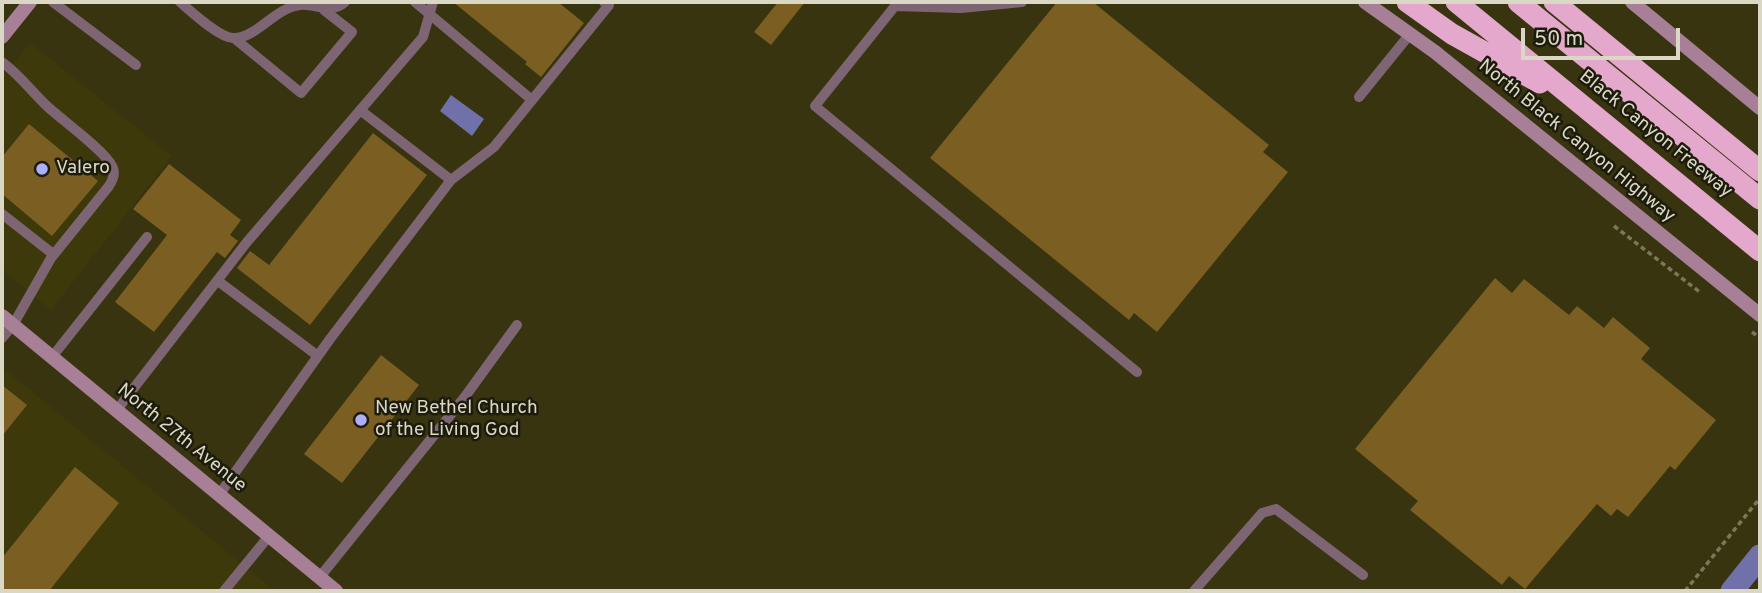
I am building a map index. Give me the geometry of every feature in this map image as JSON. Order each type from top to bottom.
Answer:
[{"type":"highway","points":[[1406,2],[1451,34],[1588,110]]},
{"type":"highway","name":"Black Canyon Freeway","points":[[1456,2],[1760,251]]},
{"type":"highway","points":[[1518,2],[1760,200]]},
{"type":"highway","name":"Black Canyon Freeway","points":[[1554,2],[1760,171]]},
{"type":"highway","points":[[1579,2],[1616,52]]},
{"type":"main road","points":[[2,37],[30,2]]},
{"type":"main road","name":"North Black Canyon Highway","points":[[1366,2],[1435,52],[1760,315]]},
{"type":"main road","points":[[1632,2],[1760,108]]},
{"type":"main road","name":"North 27th Avenue","points":[[7,321],[336,591]]},
{"type":"lane","points":[[53,2],[136,65]]},
{"type":"lane","points":[[180,2],[221,35],[234,38],[301,93],[352,32],[324,10],[302,4],[283,9],[250,33],[234,38]]},
{"type":"lane","points":[[324,10],[345,2]]},
{"type":"lane","points":[[415,2],[532,100]]},
{"type":"lane","points":[[116,411],[247,242],[423,37],[433,2]]},
{"type":"lane","points":[[219,495],[318,356],[450,180],[495,147],[609,5],[604,2]]},
{"type":"lane","points":[[1022,2],[961,8],[895,6],[815,106],[1137,372]]},
{"type":"lane","points":[[1359,97],[1410,34]]},
{"type":"lane","points":[[2,62],[112,165],[113,179],[53,254],[7,321],[2,338]]},
{"type":"lane","points":[[360,110],[450,180]]},
{"type":"lane","points":[[2,214],[53,254]]},
{"type":"lane","points":[[52,357],[147,237]]},
{"type":"lane","points":[[218,281],[318,356]]},
{"type":"lane","points":[[319,578],[481,377],[517,325]]},
{"type":"lane","points":[[1194,591],[1262,513],[1276,509],[1363,575]]},
{"type":"lane","points":[[223,591],[269,536]]},
{"type":"path","points":[[1614,226],[1708,298]]},
{"type":"path","points":[[1750,330],[1760,338]]},
{"type":"path","points":[[1685,591],[1760,498]]},
{"type":"shaded area","points":[[30,43],[172,156],[51,310],[2,270],[2,77]]},
{"type":"shaded area","points":[[2,367],[275,591],[2,591]]},
{"type":"water","points":[[451,95],[484,119],[472,136],[440,111]]},
{"type":"building","points":[[453,2],[558,2],[584,23],[541,77],[525,64],[527,62]]},
{"type":"building","points":[[778,2],[805,2],[771,45],[754,32]]},
{"type":"building","points":[[1057,2],[1093,2],[1269,145],[1263,152],[1288,172],[1157,332],[1134,313],[1129,320],[930,158]]},
{"type":"building","name":"Valero","points":[[29,124],[98,181],[52,236],[2,194],[2,157]]},
{"type":"building","points":[[373,133],[427,175],[310,325],[237,268],[250,251],[269,265]]},
{"type":"building","points":[[169,164],[241,220],[230,235],[238,241],[225,258],[217,252],[154,332],[115,302],[167,235],[133,209]]},
{"type":"building","points":[[1495,278],[1512,293],[1524,279],[1569,315],[1577,306],[1604,328],[1613,317],[1650,348],[1641,359],[1716,420],[1675,470],[1670,466],[1628,517],[1617,509],[1611,516],[1597,504],[1525,589],[1509,576],[1502,585],[1410,510],[1418,501],[1355,449]]},
{"type":"building","name":"New Bethel Church of the Living God","points":[[381,355],[419,385],[342,483],[304,454]]},
{"type":"building","points":[[2,385],[27,405],[2,436]]},
{"type":"building","points":[[75,467],[119,503],[49,591],[2,591],[2,558]]},
{"type":"waterway","points":[[1732,591],[1760,556]]},
{"type":"place","name":"Valero","points":[[42,169]]},
{"type":"place","name":"New Bethel Church of the Living God","points":[[361,420]]}]
